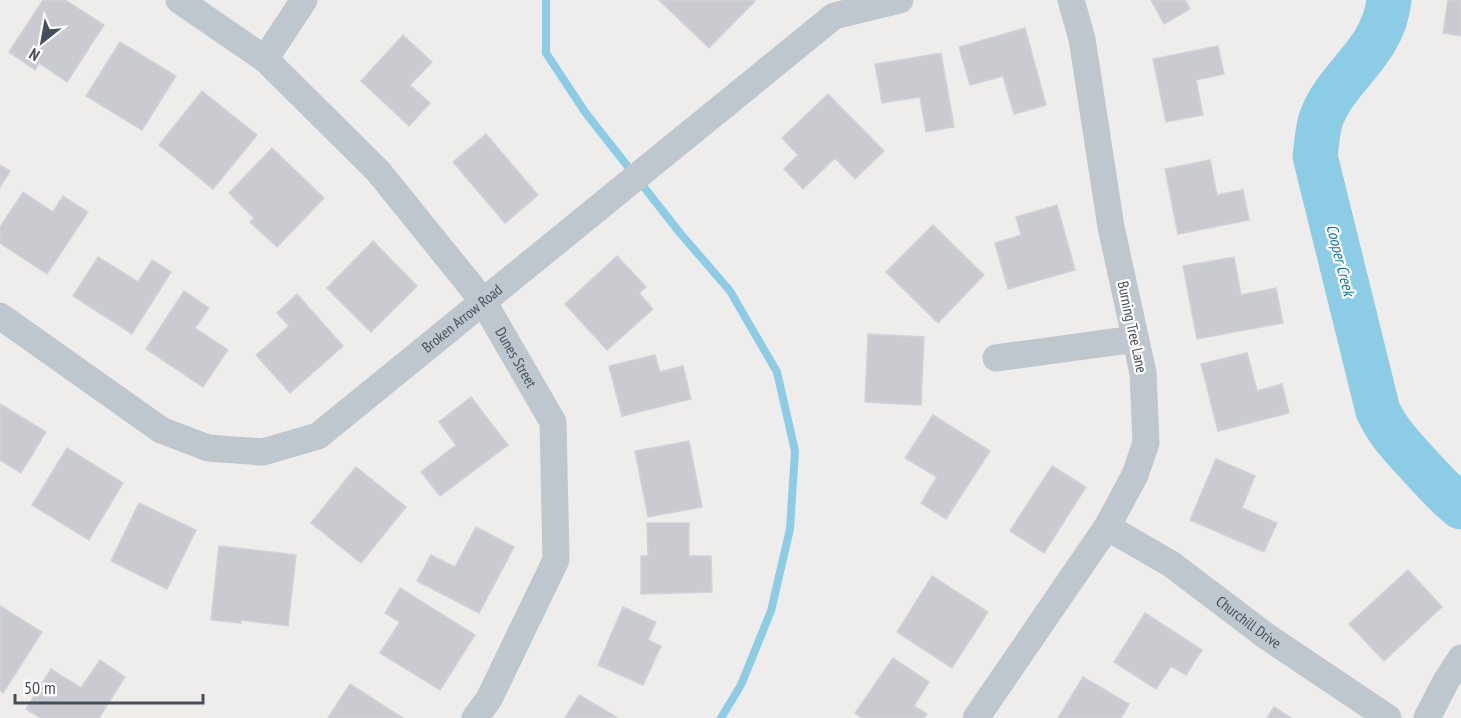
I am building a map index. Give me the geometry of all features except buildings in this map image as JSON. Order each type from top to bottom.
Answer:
[{"type":"street","name":"Dunes Street","points":[[179,0],[265,59],[378,171],[483,301],[553,422],[556,560],[489,699],[475,718]]},
{"type":"street","points":[[265,59],[304,0]]},
{"type":"street","name":"Broken Arrow Road","points":[[0,316],[161,429],[208,448],[263,452],[318,436],[834,16],[900,0]]},
{"type":"street","name":"Burning Tree Lane","points":[[976,718],[1107,526],[1134,475],[1146,442],[1143,373],[1112,227],[1082,39],[1071,0]]},
{"type":"street","points":[[996,358],[1135,339]]},
{"type":"street","name":"Churchill Drive","points":[[1107,526],[1170,564],[1266,636],[1388,718]]},
{"type":"street","points":[[1427,718],[1461,658]]},
{"type":"waterway","points":[[546,0],[546,53],[585,112],[680,233],[730,291],[777,372],[795,451],[790,529],[771,611],[741,685],[721,718]]},
{"type":"waterway","name":"Cooper Creek","points":[[1389,0],[1385,19],[1378,35],[1328,103],[1321,119],[1315,156],[1378,411],[1401,445],[1461,507]]}]
